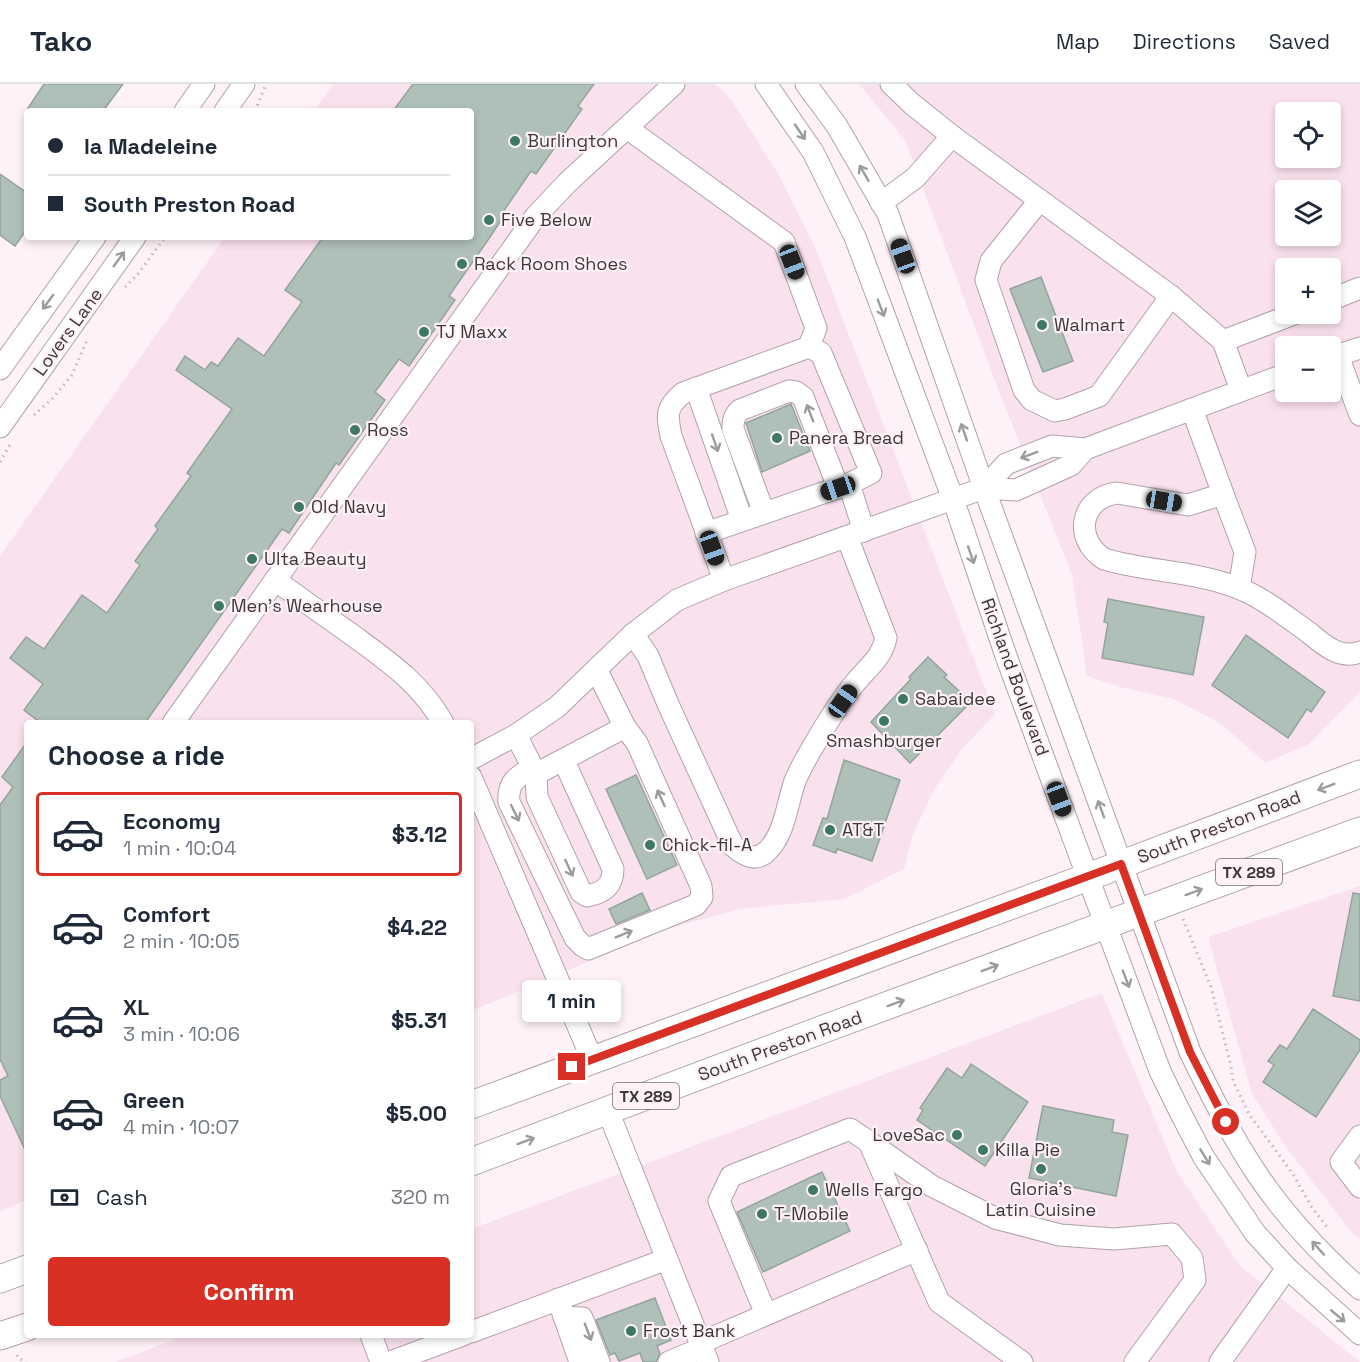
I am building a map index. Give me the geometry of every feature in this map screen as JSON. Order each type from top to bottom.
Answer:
[{"type":"main road","name":"South Preston Road","points":[[474,1104],[1360,774]]},
{"type":"main road","name":"South Preston Road","points":[[474,1161],[1360,831]]},
{"type":"main road","points":[[0,1279],[24,1270]]},
{"type":"main road","points":[[0,1336],[24,1328]]},
{"type":"street","points":[[187,108],[204,84]]},
{"type":"street","points":[[227,108],[244,84]]},
{"type":"street","points":[[176,720],[536,216],[567,183],[674,84]]},
{"type":"street","name":"Richland Boulevard","points":[[766,84],[813,152],[855,237],[953,499],[1006,656],[1160,1071],[1203,1156],[1255,1233],[1287,1268],[1360,1334]]},
{"type":"street","name":"Richland Boulevard","points":[[806,84],[837,126],[888,214],[984,488],[1190,1052],[1215,1104],[1260,1178],[1321,1252],[1360,1289]]},
{"type":"street","points":[[891,84],[952,136],[1171,296],[1223,340],[1241,390]]},
{"type":"street","points":[[627,128],[784,242],[816,328],[809,346],[683,393],[674,401],[667,415],[670,436],[724,580]]},
{"type":"street","points":[[881,203],[915,178],[952,136]]},
{"type":"street","points":[[1039,201],[991,261],[986,280],[1024,390],[1032,400],[1055,411],[1099,396],[1171,296]]},
{"type":"street","name":"Lovers Lane","points":[[0,369],[93,240]]},
{"type":"street","name":"Lovers Lane","points":[[6,434],[133,240]]},
{"type":"street","points":[[1341,296],[1360,288]]},
{"type":"street","points":[[1223,340],[1275,321]]},
{"type":"street","points":[[706,533],[844,486],[871,473],[821,353],[809,346]]},
{"type":"street","points":[[1341,355],[1360,348]]},
{"type":"street","points":[[1341,373],[1360,415]]},
{"type":"street","points":[[474,757],[516,735],[557,707],[633,634],[677,600],[724,580],[984,488],[1016,490],[1071,465],[1084,449],[1275,378]]},
{"type":"street","points":[[696,388],[742,520]]},
{"type":"street","points":[[633,634],[648,656],[733,846],[748,856],[764,854],[780,829],[796,779],[817,739],[856,682],[884,650],[886,638],[844,486],[803,397],[796,392],[789,391],[740,410],[733,421],[733,429],[764,513]]},
{"type":"street","points":[[1192,409],[1245,552],[1239,588]]},
{"type":"street","points":[[1223,494],[1188,505],[1117,493],[1109,494],[1089,512],[1084,526],[1084,536],[1094,553],[1104,559],[1239,588],[1279,611],[1332,650],[1344,655],[1360,652]]},
{"type":"street","points":[[275,580],[400,670],[419,689],[441,720]]},
{"type":"street","points":[[597,670],[625,727],[637,744],[701,886],[702,897],[696,905],[588,949],[575,938],[510,802],[508,792],[520,775],[564,761],[625,727]]},
{"type":"street","points":[[516,735],[535,771],[537,797],[581,892],[587,896],[609,887],[613,878],[613,869],[564,761]]},
{"type":"street","points":[[474,784],[592,1059]]},
{"type":"street","points":[[608,1110],[704,1351]]},
{"type":"street","points":[[766,1314],[719,1201],[731,1176],[850,1129],[933,1186],[995,1218],[1060,1235],[1114,1239],[1172,1234],[1192,1258],[1195,1280],[1135,1362]]},
{"type":"street","points":[[1360,1136],[1341,1162],[1360,1187]]},
{"type":"street","points":[[869,1142],[939,1302],[1022,1362]]},
{"type":"street","points":[[669,1362],[704,1351],[766,1314],[917,1250]]},
{"type":"street","points":[[474,1331],[561,1308],[667,1259]]},
{"type":"street","points":[[1220,1362],[1287,1268]]},
{"type":"street","points":[[561,1308],[580,1362]]},
{"type":"street","points":[[561,1308],[582,1318],[599,1362]]},
{"type":"street","points":[[372,1338],[381,1362]]},
{"type":"street","points":[[390,1362],[436,1354],[459,1338]]},
{"type":"path","points":[[256,108],[267,84]]},
{"type":"path","points":[[123,289],[138,274],[163,240]]},
{"type":"path","points":[[33,416],[53,398],[72,375],[88,336]]},
{"type":"path","points":[[0,462],[6,434]]},
{"type":"path","points":[[1182,916],[1211,987],[1232,1066],[1233,1081],[1249,1114],[1293,1174],[1311,1206],[1331,1233]]},
{"type":"path","points":[[18,1358],[26,1362]]},
{"type":"shaded area","points":[[333,84],[715,84],[730,98],[777,172],[815,247],[995,714],[961,750],[934,790],[912,836],[904,869],[845,899],[739,909],[664,930],[474,1010],[474,720],[24,720],[24,1201],[0,1211],[0,556],[223,240],[474,240],[474,108],[316,108]]},
{"type":"shaded area","points":[[859,84],[1360,84],[1360,692],[1309,744],[1266,763],[1220,723],[1174,699],[1116,686],[1087,676],[1072,575],[997,386],[905,140]]},
{"type":"shaded area","points":[[1360,886],[1360,1240],[1351,1232],[1286,1147],[1252,1094],[1208,937]]},
{"type":"shaded area","points":[[1102,993],[1176,1170],[1239,1265],[1360,1362],[115,1362],[179,1338],[474,1338],[474,1228]]},
{"type":"building","points":[[44,84],[123,84],[105,108],[28,108]]},
{"type":"building","points":[[413,84],[594,84],[578,106],[582,109],[536,174],[531,171],[503,212],[505,214],[449,296],[455,300],[409,366],[399,359],[375,392],[385,400],[339,465],[336,463],[289,533],[282,529],[147,720],[37,720],[24,710],[43,684],[10,658],[26,637],[44,649],[82,595],[107,613],[140,565],[135,561],[158,529],[155,526],[191,476],[187,473],[232,409],[176,370],[185,356],[205,370],[211,362],[218,366],[238,338],[264,356],[302,302],[285,290],[321,240],[474,240],[474,108],[395,108]]},
{"type":"building","points":[[0,174],[24,191],[24,233],[15,246],[0,235]]},
{"type":"building","name":"Walmart","points":[[1041,277],[1073,361],[1043,372],[1010,289]]},
{"type":"building","name":"Panera Bread","points":[[791,404],[810,451],[762,472],[746,423]]},
{"type":"building","points":[[1108,599],[1204,617],[1193,675],[1102,658],[1108,623],[1104,622]]},
{"type":"building","points":[[1246,635],[1325,692],[1311,712],[1307,709],[1288,738],[1212,685]]},
{"type":"building","points":[[928,657],[947,675],[944,677],[971,702],[910,763],[871,722]]},
{"type":"building","points":[[24,746],[24,1148],[0,1096],[0,1080],[8,1076],[0,1059],[0,805],[13,787],[2,777]]},
{"type":"building","points":[[844,760],[900,780],[872,861],[837,849],[836,853],[813,845],[823,818],[827,819]]},
{"type":"building","name":"Chick-fil-A","points":[[636,775],[677,865],[647,879],[606,789]]},
{"type":"building","points":[[642,893],[650,910],[616,924],[609,909]]},
{"type":"building","points":[[1353,893],[1360,894],[1360,1001],[1333,996]]},
{"type":"building","points":[[1313,1009],[1360,1040],[1360,1050],[1316,1117],[1263,1082],[1274,1065],[1268,1061],[1280,1045],[1287,1049]]},
{"type":"building","points":[[971,1064],[1028,1102],[985,1166],[917,1120],[923,1110],[920,1108],[947,1068],[962,1078]]},
{"type":"building","points":[[1043,1106],[1114,1120],[1112,1132],[1128,1135],[1116,1196],[1029,1178]]},
{"type":"building","points":[[822,1172],[850,1231],[763,1272],[737,1212]]},
{"type":"building","name":"Frost Bank","points":[[655,1298],[671,1340],[657,1346],[660,1354],[656,1362],[643,1362],[640,1353],[619,1361],[615,1353],[610,1355],[596,1320]]},
{"type":"place","name":"Burlington","points":[[515,141]]},
{"type":"place","name":"Five Below","points":[[489,220]]},
{"type":"place","name":"Rack Room Shoes","points":[[462,264]]},
{"type":"place","name":"Walmart","points":[[1042,325]]},
{"type":"place","name":"TJ Maxx","points":[[424,332]]},
{"type":"place","name":"Ross","points":[[355,430]]},
{"type":"place","name":"Panera Bread","points":[[777,438]]},
{"type":"place","name":"Old Navy","points":[[299,507]]},
{"type":"place","name":"Ulta Beauty","points":[[252,559]]},
{"type":"place","name":"Men's Wearhouse","points":[[219,606]]},
{"type":"place","name":"Sabaidee","points":[[903,699]]},
{"type":"place","name":"Smashburger","points":[[884,721]]},
{"type":"place","name":"AT&T","points":[[830,830]]},
{"type":"place","name":"Chick-fil-A","points":[[650,845]]},
{"type":"place","name":"LoveSac","points":[[957,1135]]},
{"type":"place","name":"Killa Pie","points":[[983,1150]]},
{"type":"place","name":"Gloria's Latin Cuisine","points":[[1041,1169]]},
{"type":"place","name":"Wells Fargo","points":[[813,1190]]},
{"type":"place","name":"T-Mobile","points":[[762,1214]]},
{"type":"place","name":"Frost Bank","points":[[631,1331]]},
{"type":"route","points":[[572,1067],[1121,864],[1190,1052],[1226,1122]]}]
